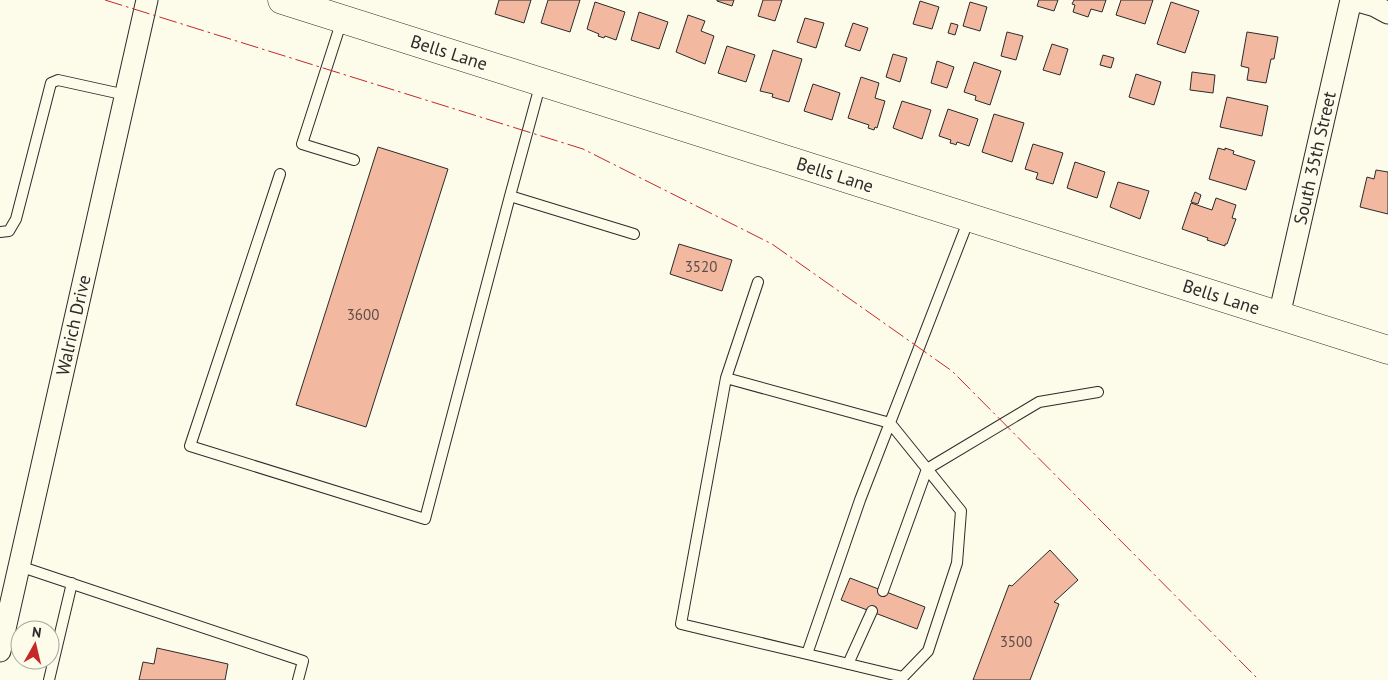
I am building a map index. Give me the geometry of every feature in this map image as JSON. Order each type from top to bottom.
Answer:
[{"type":"main road","name":"Bells Lane","points":[[282,0],[1388,350]]},
{"type":"street","name":"Walrich Drive","points":[[0,651],[148,0]]},
{"type":"street","points":[[1353,0],[1375,6],[1388,13]]},
{"type":"street","name":"South 35th Street","points":[[1280,316],[1353,0]]},
{"type":"lane","points":[[342,19],[302,144],[354,160]]},
{"type":"lane","points":[[0,232],[9,231],[16,220],[51,83],[58,80],[126,96]]},
{"type":"lane","points":[[280,174],[190,446],[425,519],[541,82]]},
{"type":"lane","points":[[510,196],[634,234]]},
{"type":"lane","points":[[807,654],[860,500],[969,218]]},
{"type":"lane","points":[[726,378],[890,423],[961,511],[957,563],[928,651],[903,677],[681,624],[726,378],[758,282]]},
{"type":"lane","points":[[883,591],[927,469],[1039,402],[1098,392]]},
{"type":"lane","points":[[19,566],[303,661],[298,680]]},
{"type":"lane","points":[[49,680],[72,583]]},
{"type":"lane","points":[[848,664],[872,612]]},
{"type":"building","points":[[499,0],[531,0],[524,23],[495,14]]},
{"type":"building","points":[[548,0],[580,0],[570,32],[541,23]]},
{"type":"building","points":[[717,0],[734,0],[732,6]]},
{"type":"building","points":[[763,0],[782,0],[775,21],[758,16]]},
{"type":"building","points":[[1039,0],[1058,0],[1054,11],[1037,6]]},
{"type":"building","points":[[1074,0],[1106,0],[1102,12],[1091,9],[1088,17],[1073,12],[1075,5],[1072,4]]},
{"type":"building","points":[[1121,0],[1153,0],[1145,24],[1116,15]]},
{"type":"building","points":[[920,1],[939,7],[932,29],[913,24]]},
{"type":"building","points":[[595,2],[625,12],[616,40],[605,36],[604,38],[598,36],[599,34],[587,29]]},
{"type":"building","points":[[970,2],[987,7],[980,31],[963,26]]},
{"type":"building","points":[[1171,2],[1199,11],[1185,53],[1157,44]]},
{"type":"building","points":[[639,12],[668,22],[659,49],[631,40]]},
{"type":"building","points":[[688,15],[705,21],[701,31],[714,36],[705,64],[676,52]]},
{"type":"building","points":[[805,18],[824,23],[816,48],[797,42]]},
{"type":"building","points":[[853,23],[868,28],[860,51],[845,46]]},
{"type":"building","points":[[951,23],[958,25],[955,35],[948,33]]},
{"type":"building","points":[[1007,32],[1023,36],[1016,60],[1001,56]]},
{"type":"building","points":[[1247,32],[1278,37],[1274,59],[1271,59],[1266,83],[1247,80],[1249,68],[1241,66]]},
{"type":"building","points":[[1052,44],[1068,49],[1060,75],[1043,70]]},
{"type":"building","points":[[727,46],[755,55],[746,82],[718,73]]},
{"type":"building","points":[[773,50],[802,59],[789,102],[772,97],[773,94],[760,91]]},
{"type":"building","points":[[893,54],[907,58],[900,82],[886,77]]},
{"type":"building","points":[[1103,55],[1114,58],[1111,68],[1100,65]]},
{"type":"building","points":[[937,61],[954,67],[947,88],[931,83]]},
{"type":"building","points":[[974,62],[1001,71],[990,105],[975,100],[976,96],[964,92]]},
{"type":"building","points":[[1192,72],[1215,75],[1213,93],[1190,90]]},
{"type":"building","points":[[1136,74],[1161,82],[1154,105],[1129,97]]},
{"type":"building","points":[[861,77],[879,83],[875,98],[885,101],[877,128],[875,127],[874,130],[868,128],[869,125],[848,118]]},
{"type":"building","points":[[813,84],[840,93],[832,120],[804,111]]},
{"type":"building","points":[[1227,97],[1268,106],[1262,136],[1220,127]]},
{"type":"building","points":[[902,101],[931,110],[922,139],[893,128]]},
{"type":"building","points":[[948,109],[978,119],[969,146],[957,142],[956,145],[950,143],[951,140],[939,136]]},
{"type":"building","points":[[994,114],[1024,123],[1012,162],[982,152]]},
{"type":"building","points":[[1033,144],[1063,153],[1053,184],[1036,179],[1038,173],[1025,169]]},
{"type":"building","points":[[378,147],[448,169],[366,427],[296,405]]},
{"type":"building","points":[[1218,148],[1234,151],[1233,154],[1255,161],[1246,190],[1209,179]]},
{"type":"building","points":[[1075,162],[1105,172],[1097,198],[1067,188]]},
{"type":"building","points":[[1376,170],[1388,172],[1388,214],[1360,207],[1367,177],[1374,179]]},
{"type":"building","points":[[1118,182],[1149,191],[1140,219],[1110,207]]},
{"type":"building","points":[[1195,192],[1201,195],[1198,204],[1191,202]]},
{"type":"building","points":[[1216,198],[1236,205],[1232,218],[1236,219],[1225,246],[1182,229],[1191,203],[1212,210]]},
{"type":"building","points":[[679,244],[732,260],[722,291],[670,274]]},
{"type":"building","points":[[1050,550],[1078,580],[1054,602],[1059,604],[1030,680],[973,680],[1009,585],[1012,586]]},
{"type":"building","points":[[850,578],[925,607],[917,629],[841,600]]},
{"type":"building","points":[[157,648],[228,664],[225,680],[139,680],[143,662],[154,664]]},
{"type":"power","points":[[105,0],[583,149],[772,244],[952,371],[1259,680]]}]
